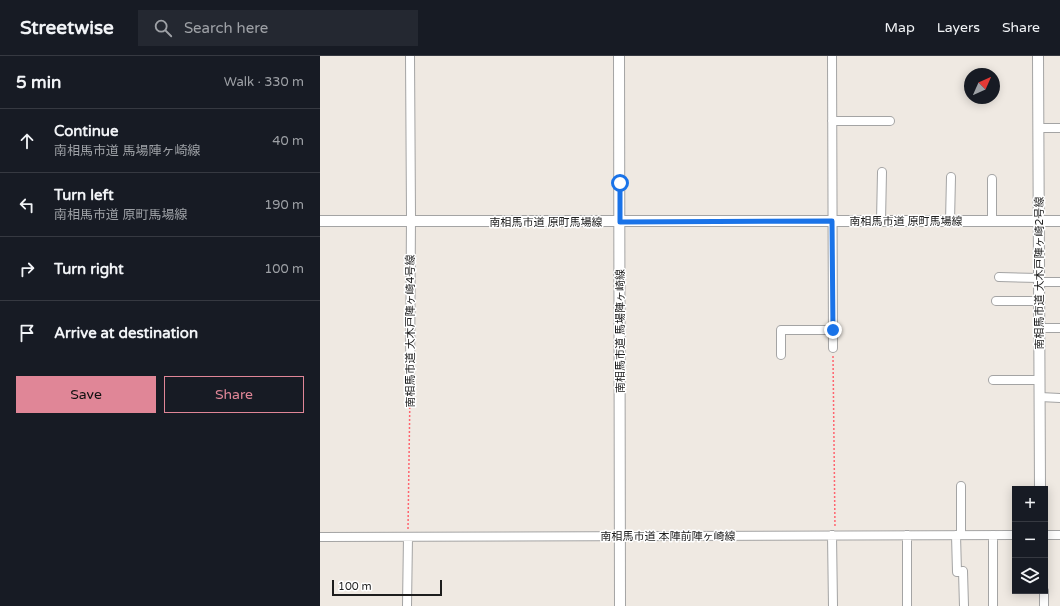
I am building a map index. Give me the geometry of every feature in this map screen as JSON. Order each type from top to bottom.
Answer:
[{"type":"street","name":"南相馬市道 大木戸陣ヶ崎4号線","points":[[410,56],[410,383]]},
{"type":"street","name":"南相馬市道 馬場陣ヶ崎線","points":[[619,56],[620,606]]},
{"type":"street","points":[[832,56],[833,348]]},
{"type":"street","name":"南相馬市道 大木戸陣ヶ崎2号線","points":[[1038,56],[1040,486]]},
{"type":"street","points":[[832,121],[890,121]]},
{"type":"street","points":[[1038,128],[1060,128]]},
{"type":"street","points":[[881,221],[882,172]]},
{"type":"street","points":[[950,222],[951,177]]},
{"type":"street","points":[[992,178],[992,221]]},
{"type":"street","name":"南相馬市道 原町馬場線","points":[[320,221],[1060,221]]},
{"type":"street","points":[[1000,277],[1060,282]]},
{"type":"street","points":[[996,301],[1039,301]]},
{"type":"street","points":[[1039,328],[1060,328]]},
{"type":"street","points":[[781,355],[781,330],[833,330]]},
{"type":"street","points":[[993,380],[1040,380]]},
{"type":"street","points":[[1040,397],[1060,398]]},
{"type":"street","points":[[961,486],[957,572],[963,571],[964,606]]},
{"type":"street","points":[[832,535],[833,606]]},
{"type":"street","points":[[907,535],[907,606]]},
{"type":"street","name":"南相馬市道 本陣前陣ヶ崎線","points":[[320,537],[1012,535]]},
{"type":"street","points":[[1048,535],[1060,535]]},
{"type":"street","points":[[993,536],[993,606]]},
{"type":"street","points":[[407,606],[408,537]]},
{"type":"street","points":[[1044,594],[1044,606]]},
{"type":"path","points":[[832,535],[835,531],[833,348]]},
{"type":"path","name":"南相馬市道 大木戸陣ヶ崎4号線","points":[[408,537],[410,383]]},
{"type":"route","points":[[620,183],[620,222],[832,221],[833,330]]}]
